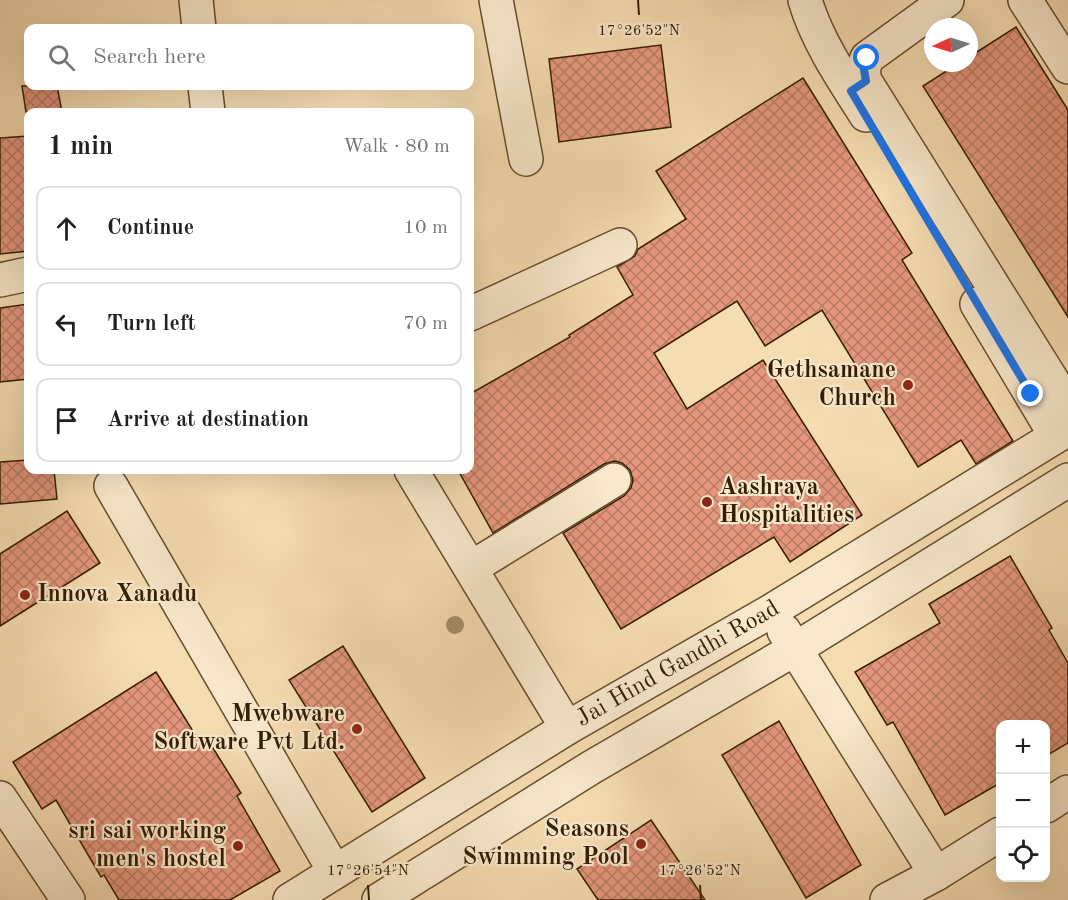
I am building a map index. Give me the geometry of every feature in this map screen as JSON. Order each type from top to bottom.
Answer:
[{"type":"street","points":[[196,0],[199,24]]},
{"type":"street","points":[[496,0],[526,159]]},
{"type":"street","points":[[804,0],[834,65],[858,86],[1063,405]]},
{"type":"street","points":[[858,86],[867,58],[947,0]]},
{"type":"street","points":[[1025,0],[1068,67]]},
{"type":"street","points":[[858,86],[1063,405]]},
{"type":"street","points":[[205,90],[208,108]]},
{"type":"street","points":[[474,312],[620,245]]},
{"type":"street","points":[[0,280],[24,275]]},
{"type":"street","name":"Jai Hind Gandhi Road","points":[[290,900],[567,728],[771,611],[1063,405]]},
{"type":"street","points":[[413,474],[567,728]]},
{"type":"street","points":[[471,568],[614,480]]},
{"type":"street","name":"Jai Hind Gandhi Road","points":[[379,900],[592,767],[795,649],[1068,480]]},
{"type":"street","points":[[111,486],[335,872]]},
{"type":"street","points":[[771,611],[936,874]]},
{"type":"street","points":[[1050,803],[1068,792]]},
{"type":"street","points":[[0,798],[68,900]]},
{"type":"street","points":[[887,900],[936,874],[996,836]]},
{"type":"building","points":[[1016,27],[1068,110],[1068,317],[923,86],[945,72],[978,72],[978,51]]},
{"type":"building","points":[[661,45],[671,127],[559,142],[549,59]]},
{"type":"building","points":[[803,78],[912,253],[902,260],[1013,441],[976,464],[961,440],[918,467],[822,310],[765,346],[737,301],[654,353],[687,409],[763,360],[862,515],[790,562],[774,537],[621,629],[563,533],[624,496],[631,488],[633,480],[630,470],[622,463],[614,461],[604,464],[493,533],[460,474],[474,474],[474,392],[570,337],[569,335],[633,295],[617,267],[635,256],[638,249],[686,219],[656,171]]},
{"type":"building","points":[[22,86],[24,90],[58,90],[61,108],[25,108]]},
{"type":"building","points":[[24,136],[24,251],[0,254],[0,138]]},
{"type":"building","points":[[24,305],[24,379],[0,382],[0,308]]},
{"type":"building","points":[[24,460],[24,474],[54,474],[57,499],[0,504],[0,462]]},
{"type":"building","name":"Innova Xanadu","points":[[67,511],[100,563],[0,626],[0,554]]},
{"type":"building","points":[[1010,556],[1052,628],[1049,630],[1068,663],[1068,743],[1050,754],[1050,720],[996,720],[996,785],[945,815],[893,722],[887,725],[855,672],[940,623],[929,604]]},
{"type":"building","name":"Mwebware Software Pvt Ltd.","points":[[343,646],[425,778],[372,812],[289,680]]},
{"type":"building","points":[[156,672],[201,744],[208,740],[241,793],[237,796],[280,871],[230,900],[119,900],[104,875],[101,877],[56,800],[42,809],[13,762]]},
{"type":"building","points":[[779,721],[861,865],[806,898],[722,755]]},
{"type":"building","name":"Seasons Swimming Pool","points":[[651,820],[705,900],[598,900],[577,869]]},
{"type":"place","name":"Gethsamane Church","points":[[908,385]]},
{"type":"place","name":"Aashraya Hospitalities","points":[[707,502]]},
{"type":"place","name":"Innova Xanadu","points":[[25,595]]},
{"type":"place","name":"Mwebware Software Pvt Ltd.","points":[[357,729]]},
{"type":"place","name":"Seasons Swimming Pool","points":[[641,844]]},
{"type":"place","name":"sri sai working men's hostel","points":[[238,846]]},
{"type":"route","points":[[867,58],[864,70],[866,81],[851,91],[1031,394]]}]
